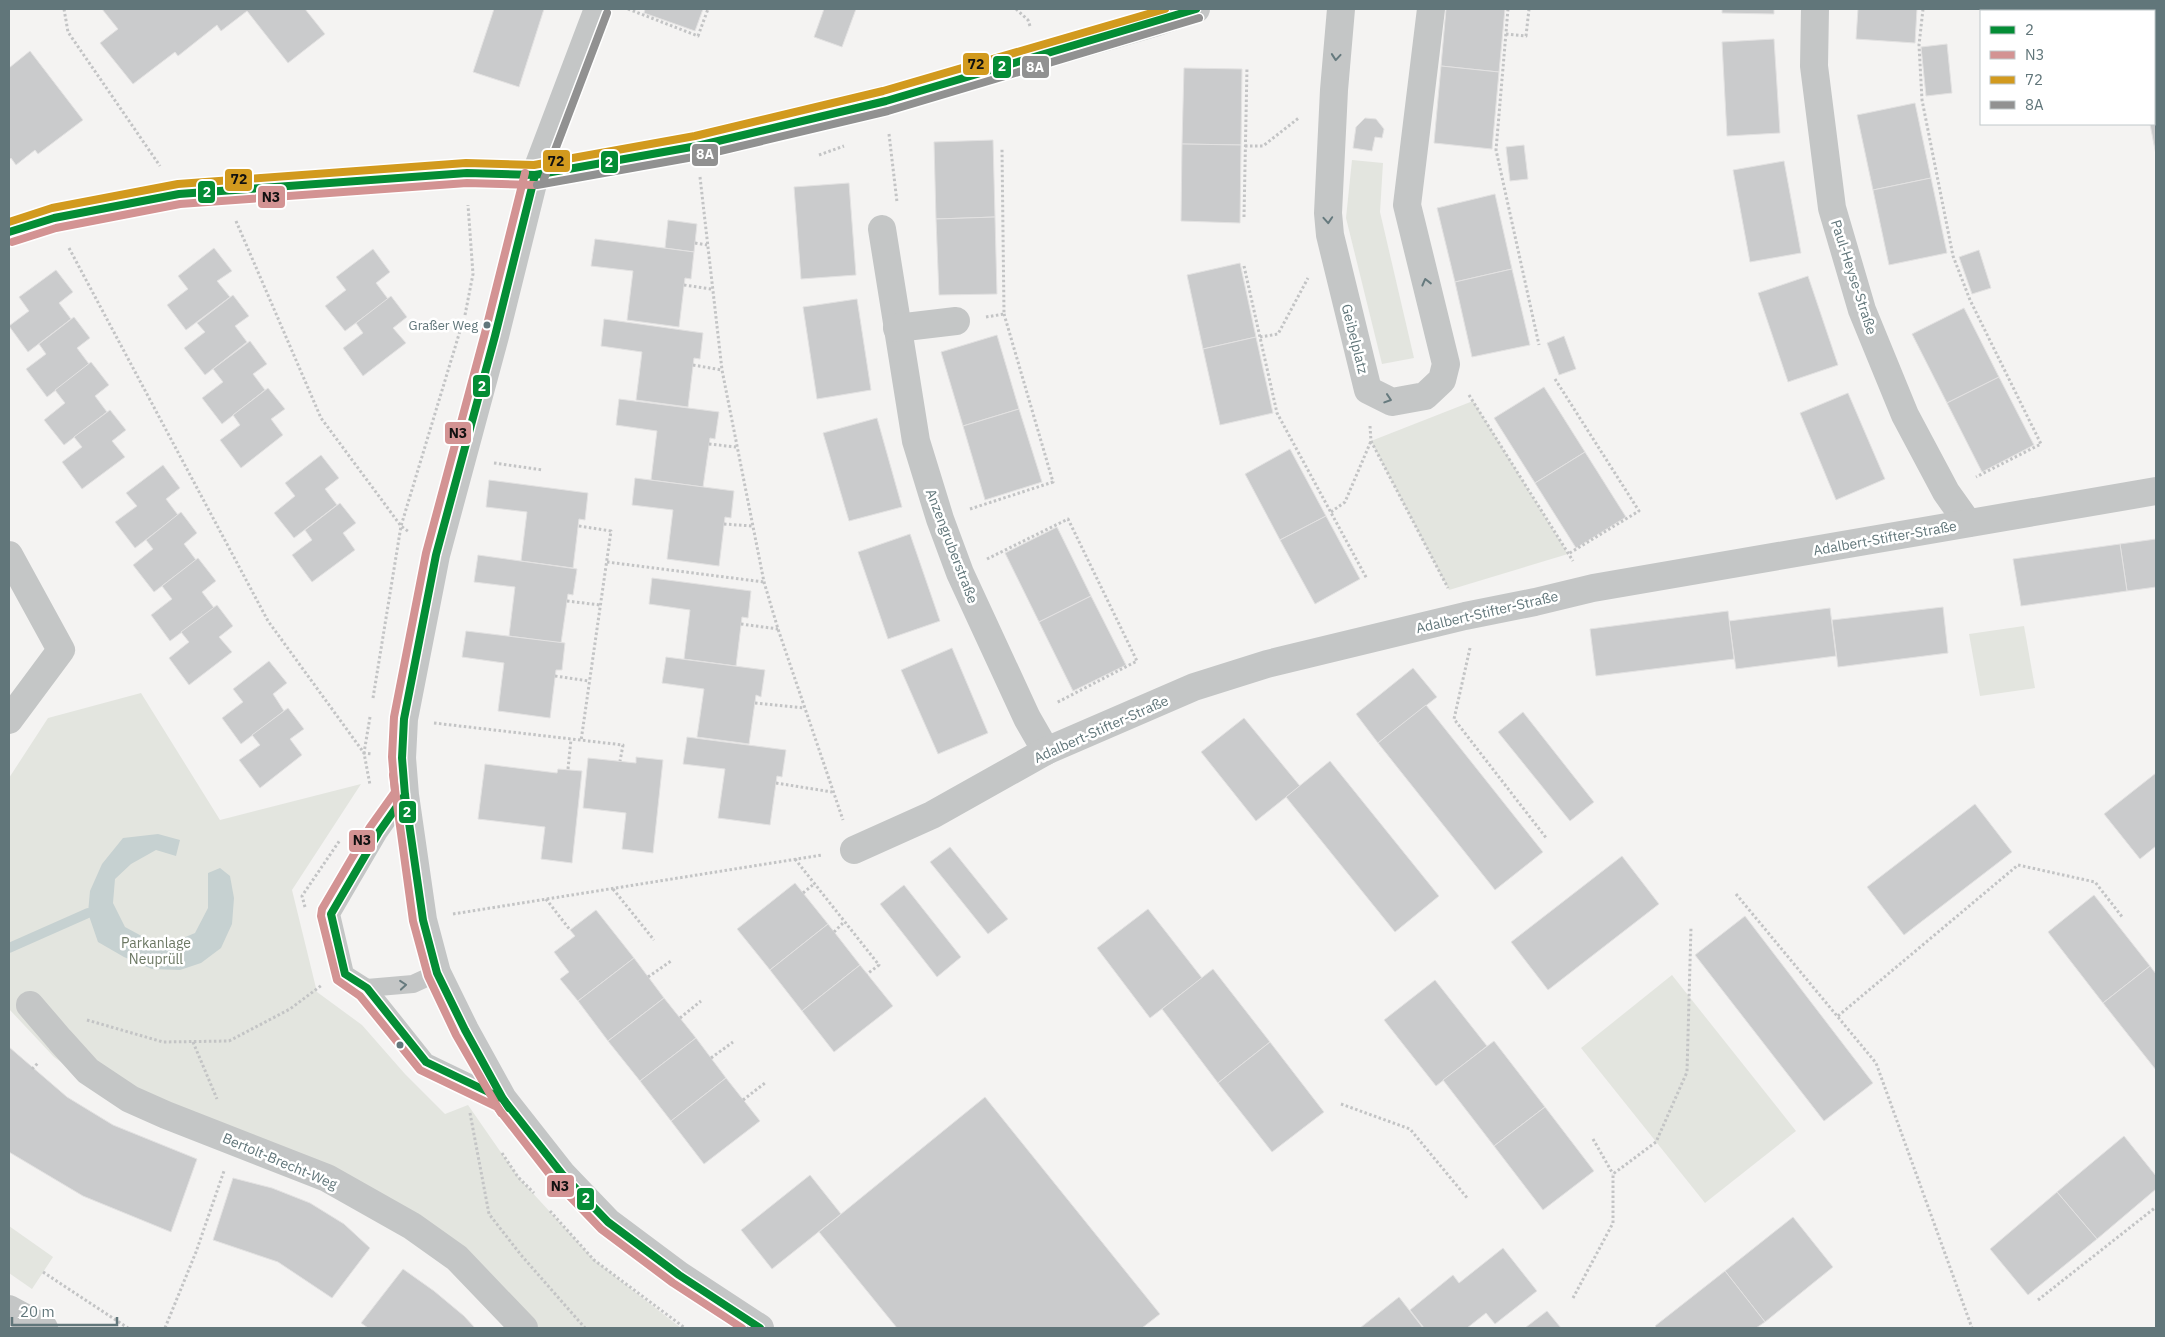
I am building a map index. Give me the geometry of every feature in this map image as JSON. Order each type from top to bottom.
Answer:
[{"type":"street","points":[[598,9],[535,175],[436,555],[404,719],[402,758],[405,796],[423,920],[437,973],[465,1030],[503,1099],[562,1174],[608,1222],[678,1275],[760,1328]]},
{"type":"street","points":[[9,232],[54,218],[179,194],[466,173],[535,175],[697,146],[886,101],[1196,9]]},
{"type":"street","name":"Geibelplatz","points":[[1341,9],[1334,90],[1328,213],[1330,235],[1368,390],[1392,402],[1425,396],[1442,380],[1446,364]]},
{"type":"street","points":[[1431,9],[1407,205],[1446,364]]},
{"type":"street","name":"Paul-Heyse-Straße","points":[[1816,9],[1814,66],[1832,208],[1862,310],[1905,415],[1946,492],[1968,524]]},
{"type":"street","name":"Anzengruberstraße","points":[[882,229],[916,441],[940,518],[960,573],[1026,718],[1046,751]]},
{"type":"street","points":[[897,328],[956,321]]},
{"type":"street","name":"Adalbert-Stifter-Straße","points":[[854,850],[932,815],[1046,751],[1194,687],[1267,664],[1593,588],[2156,491]]},
{"type":"street","points":[[9,555],[62,650],[9,720]]},
{"type":"street","name":"Bertolt-Brecht-Weg","points":[[30,1005],[88,1071],[130,1099],[327,1178],[412,1226],[457,1258],[524,1328]]},
{"type":"street","points":[[9,1309],[44,1328]]},
{"type":"lane","points":[[405,796],[379,832],[331,914],[345,974],[367,988],[426,1062],[503,1099]]},
{"type":"lane","points":[[367,988],[413,984],[437,973]]},
{"type":"path","points":[[64,9],[68,32],[179,194]]},
{"type":"path","points":[[627,9],[698,36],[708,9]]},
{"type":"path","points":[[1016,9],[1028,20]]},
{"type":"path","points":[[1508,9],[1496,150],[1539,344]]},
{"type":"path","points":[[1506,34],[1526,36],[1529,9]]},
{"type":"path","points":[[1923,9],[1919,45],[1922,100],[1953,256],[1970,300],[2041,444],[1946,492]]},
{"type":"path","points":[[1244,217],[1247,67]]},
{"type":"path","points":[[1245,146],[1263,146],[1334,90]]},
{"type":"path","points":[[882,229],[881,222],[899,221],[886,101]]},
{"type":"path","points":[[472,910],[854,850],[832,792],[764,582],[722,370],[706,246],[697,146]]},
{"type":"path","points":[[940,518],[1053,482],[1004,314],[1002,149]]},
{"type":"path","points":[[372,704],[401,526],[464,319],[474,274],[469,232],[466,173]]},
{"type":"path","points":[[222,190],[321,418],[401,526],[436,555]]},
{"type":"path","points":[[54,218],[268,621],[364,753],[402,758]]},
{"type":"path","points":[[1260,338],[1278,334],[1330,235]]},
{"type":"path","points":[[695,243],[706,246]]},
{"type":"path","points":[[1244,266],[1277,413],[1367,579]]},
{"type":"path","points":[[684,285],[711,289]]},
{"type":"path","points":[[956,321],[1004,314]]},
{"type":"path","points":[[1446,364],[1473,401],[1568,554],[1593,588]]},
{"type":"path","points":[[693,365],[722,370]]},
{"type":"path","points":[[1556,379],[1639,511],[1568,554]]},
{"type":"path","points":[[1368,390],[1371,440],[1449,590],[1472,615],[1454,719],[1547,839]]},
{"type":"path","points":[[1331,512],[1345,502],[1371,440]]},
{"type":"path","points":[[709,444],[736,447]]},
{"type":"path","points":[[462,458],[543,470]]},
{"type":"path","points":[[960,573],[1068,519],[1137,661],[1026,718]]},
{"type":"path","points":[[724,524],[752,526]]},
{"type":"path","points":[[578,526],[611,531],[581,741]]},
{"type":"path","points":[[606,562],[764,582]]},
{"type":"path","points":[[567,601],[600,605]]},
{"type":"path","points":[[741,624],[778,629]]},
{"type":"path","points":[[555,676],[589,681]]},
{"type":"path","points":[[755,703],[804,708]]},
{"type":"path","points":[[370,713],[364,753],[379,832]]},
{"type":"path","points":[[404,719],[623,745],[620,761]]},
{"type":"path","points":[[568,769],[570,739]]},
{"type":"path","points":[[776,783],[832,792]]},
{"type":"path","points":[[795,859],[879,965],[867,974]]},
{"type":"path","points":[[1838,1016],[2018,865],[2095,882],[2123,918]]},
{"type":"path","points":[[803,893],[814,884]]},
{"type":"path","points":[[612,889],[654,940]]},
{"type":"path","points":[[1736,894],[1876,1063],[1972,1328]]},
{"type":"path","points":[[545,898],[570,930]]},
{"type":"path","points":[[834,932],[845,922]]},
{"type":"path","points":[[1613,1174],[1656,1142],[1687,1072],[1691,927]]},
{"type":"path","points":[[648,977],[671,962]]},
{"type":"path","points":[[78,1018],[163,1042],[229,1041],[290,1009],[322,985],[345,974]]},
{"type":"path","points":[[680,1018],[701,1001]]},
{"type":"path","points":[[165,1328],[196,1252],[234,1141],[193,1042]]},
{"type":"path","points":[[711,1058],[733,1042]]},
{"type":"path","points":[[743,1100],[765,1083]]},
{"type":"path","points":[[1341,1104],[1410,1129],[1468,1199]]},
{"type":"path","points":[[474,1113],[468,1105],[489,1214],[521,1255],[585,1328]]},
{"type":"path","points":[[1573,1298],[1613,1222],[1613,1174],[1593,1139]]},
{"type":"path","points":[[502,1153],[518,1176],[537,1197]]},
{"type":"path","points":[[544,1204],[594,1260],[684,1328]]},
{"type":"path","points":[[2038,1300],[2156,1207]]},
{"type":"path","points":[[43,1272],[128,1328]]},
{"type":"green space","points":[[1352,160],[1383,163],[1380,212],[1414,358],[1382,364],[1346,218]]},
{"type":"green space","points":[[1473,401],[1568,554],[1449,590],[1371,441]]},
{"type":"green space","points":[[2024,626],[2035,688],[1980,696],[1969,634]]},
{"type":"green space","name":"Parkanlage Neuprüll","points":[[141,693],[220,820],[361,784],[292,890],[317,992],[362,1025],[405,1074],[445,1114],[468,1105],[518,1177],[594,1260],[681,1328],[515,1328],[419,1242],[302,1172],[113,1099],[54,1057],[9,1009],[9,778],[48,718]]},
{"type":"green space","points":[[1672,975],[1796,1131],[1705,1203],[1581,1048]]},
{"type":"green space","points":[[9,1226],[53,1257],[32,1289],[9,1273]]},
{"type":"shaded area","points":[[158,834],[180,840],[176,856],[156,850],[131,864],[115,879],[113,903],[125,927],[149,940],[171,943],[195,933],[208,908],[208,873],[220,868],[230,876],[234,898],[232,924],[221,948],[201,963],[180,970],[152,969],[124,957],[98,942],[88,913],[90,891],[102,864],[123,838]]},
{"type":"building","points":[[102,9],[305,9],[325,34],[288,63],[247,11],[221,31],[217,25],[178,56],[175,52],[133,84],[100,43],[118,29]]},
{"type":"building","points":[[494,9],[544,9],[519,87],[473,72]]},
{"type":"building","points":[[645,9],[703,9],[695,31],[644,13]]},
{"type":"building","points":[[824,9],[856,9],[842,47],[814,37]]},
{"type":"building","points":[[1446,9],[1505,9],[1499,72],[1441,66]]},
{"type":"building","points":[[1722,9],[1774,9],[1774,14],[1722,13]]},
{"type":"building","points":[[1858,9],[1917,9],[1915,43],[1856,39]]},
{"type":"building","points":[[2156,9],[2156,47],[2155,10],[2135,10]]},
{"type":"building","points":[[1774,39],[1780,133],[1727,136],[1722,42]]},
{"type":"building","points":[[1947,44],[1952,93],[1926,96],[1921,47]]},
{"type":"building","points":[[30,51],[83,120],[38,154],[35,150],[16,165],[11,158],[9,160],[9,68]]},
{"type":"building","points":[[1441,66],[1499,72],[1492,149],[1434,143]]},
{"type":"building","points":[[1184,68],[1242,69],[1241,145],[1182,144]]},
{"type":"building","points":[[2155,84],[2156,84],[2156,155],[2150,125],[2155,125]]},
{"type":"building","points":[[1915,103],[1931,178],[1873,190],[1857,115]]},
{"type":"building","points":[[1365,118],[1376,119],[1384,129],[1382,138],[1375,137],[1372,151],[1353,148],[1356,127]]},
{"type":"building","points":[[993,140],[995,217],[936,219],[934,142]]},
{"type":"building","points":[[1182,144],[1241,145],[1240,223],[1181,221]]},
{"type":"building","points":[[1524,145],[1528,179],[1510,181],[1506,147]]},
{"type":"building","points":[[1784,161],[1801,253],[1750,262],[1733,170]]},
{"type":"building","points":[[1931,178],[1947,253],[1889,265],[1873,190]]},
{"type":"building","points":[[849,183],[856,275],[801,279],[794,187]]},
{"type":"building","points":[[1495,194],[1512,269],[1455,282],[1437,208]]},
{"type":"building","points":[[995,217],[997,294],[939,295],[936,219]]},
{"type":"building","points":[[668,220],[697,224],[694,252],[665,248]]},
{"type":"building","points":[[595,239],[694,252],[691,279],[685,278],[679,327],[627,320],[633,271],[591,266]]},
{"type":"building","points":[[214,248],[232,271],[217,281],[230,297],[186,330],[167,305],[188,289],[178,276]]},
{"type":"building","points":[[373,249],[390,272],[376,283],[388,299],[345,331],[325,306],[346,290],[336,277]]},
{"type":"building","points":[[1979,250],[1991,288],[1972,294],[1959,257]]},
{"type":"building","points":[[1240,263],[1256,337],[1203,349],[1187,275]]},
{"type":"building","points":[[1512,269],[1530,345],[1472,357],[1455,282]]},
{"type":"building","points":[[56,270],[73,292],[59,303],[71,319],[28,352],[9,326],[29,311],[19,297]]},
{"type":"building","points":[[1808,276],[1838,365],[1788,382],[1758,293]]},
{"type":"building","points":[[233,295],[249,316],[235,326],[247,342],[205,375],[184,348],[205,332],[197,323]]},
{"type":"building","points":[[391,296],[407,317],[393,328],[406,343],[363,376],[343,348],[363,333],[356,323]]},
{"type":"building","points":[[857,299],[871,390],[817,399],[803,307]]},
{"type":"building","points":[[1964,308],[1999,377],[1947,403],[1912,334]]},
{"type":"building","points":[[74,317],[90,338],[77,348],[89,364],[47,397],[26,369],[46,354],[39,344]]},
{"type":"building","points":[[604,319],[703,333],[700,359],[694,358],[688,407],[636,400],[642,352],[601,346]]},
{"type":"building","points":[[997,335],[1019,409],[963,426],[941,352]]},
{"type":"building","points":[[1564,336],[1576,369],[1559,375],[1547,343]]},
{"type":"building","points":[[1256,337],[1273,413],[1220,425],[1203,349]]},
{"type":"building","points":[[250,341],[267,364],[253,374],[265,390],[222,424],[202,398],[223,382],[213,369]]},
{"type":"building","points":[[91,362],[109,385],[95,396],[107,412],[64,445],[44,420],[65,403],[55,390]]},
{"type":"building","points":[[1999,377],[2034,445],[1982,472],[1947,403]]},
{"type":"building","points":[[1544,387],[1585,452],[1535,483],[1494,418]]},
{"type":"building","points":[[268,388],[285,409],[271,419],[283,435],[241,468],[220,440],[240,425],[233,415]]},
{"type":"building","points":[[1848,393],[1885,479],[1836,500],[1800,413]]},
{"type":"building","points":[[619,399],[719,412],[715,439],[710,438],[703,487],[651,480],[657,431],[616,425]]},
{"type":"building","points":[[1019,409],[1042,482],[985,500],[963,426]]},
{"type":"building","points":[[110,410],[126,430],[112,441],[125,457],[82,489],[62,462],[82,447],[74,437]]},
{"type":"building","points":[[877,418],[902,507],[849,521],[823,433]]},
{"type":"building","points":[[1290,449],[1326,516],[1280,540],[1245,474]]},
{"type":"building","points":[[1585,452],[1626,517],[1576,548],[1535,483]]},
{"type":"building","points":[[321,455],[339,478],[325,489],[337,505],[294,538],[274,513],[295,496],[285,483]]},
{"type":"building","points":[[163,465],[180,488],[166,499],[178,515],[135,548],[115,522],[137,506],[126,493]]},
{"type":"building","points":[[635,478],[734,491],[731,518],[725,517],[719,566],[667,559],[673,510],[632,505]]},
{"type":"building","points":[[489,480],[588,493],[585,520],[579,519],[573,568],[521,561],[527,512],[486,507]]},
{"type":"building","points":[[340,503],[356,523],[343,533],[355,550],[312,582],[292,555],[312,540],[305,530]]},
{"type":"building","points":[[181,512],[197,533],[184,544],[196,560],[154,592],[133,565],[153,549],[146,540]]},
{"type":"building","points":[[1326,516],[1360,579],[1315,604],[1280,540]]},
{"type":"building","points":[[1057,527],[1091,596],[1039,622],[1005,553]]},
{"type":"building","points":[[910,534],[940,621],[888,639],[858,552]]},
{"type":"building","points":[[2156,539],[2156,587],[2127,591],[2120,544]]},
{"type":"building","points":[[2120,544],[2127,591],[2021,606],[2013,559]]},
{"type":"building","points":[[478,555],[577,569],[573,595],[568,594],[561,643],[509,636],[515,587],[474,582]]},
{"type":"building","points":[[198,558],[216,581],[202,592],[214,608],[170,641],[151,615],[172,599],[162,586]]},
{"type":"building","points":[[652,578],[751,591],[748,618],[742,617],[736,666],[684,659],[690,610],[649,604]]},
{"type":"building","points":[[1091,596],[1126,665],[1073,691],[1039,622]]},
{"type":"building","points":[[217,605],[233,626],[219,637],[232,652],[189,685],[169,658],[189,642],[181,632]]},
{"type":"building","points":[[1943,607],[1948,653],[1838,667],[1832,620]]},
{"type":"building","points":[[1830,608],[1836,656],[1736,669],[1729,621]]},
{"type":"building","points":[[1728,611],[1734,659],[1596,676],[1590,629]]},
{"type":"building","points":[[466,631],[565,643],[562,670],[556,670],[550,718],[498,711],[504,663],[462,657]]},
{"type":"building","points":[[952,648],[988,733],[938,754],[901,670]]},
{"type":"building","points":[[666,657],[765,670],[761,697],[756,695],[749,744],[697,737],[704,689],[662,683]]},
{"type":"building","points":[[269,661],[287,683],[273,694],[284,711],[241,744],[222,718],[243,702],[233,689]]},
{"type":"building","points":[[1413,668],[1437,697],[1378,743],[1356,714]]},
{"type":"building","points":[[1426,705],[1543,852],[1495,890],[1378,743]]},
{"type":"building","points":[[288,708],[304,729],[290,739],[302,755],[260,788],[239,760],[260,745],[252,735]]},
{"type":"building","points":[[1523,712],[1594,802],[1570,821],[1498,732]]},
{"type":"building","points":[[1244,718],[1300,786],[1256,821],[1201,752]]},
{"type":"building","points":[[687,737],[786,750],[782,777],[777,776],[770,825],[718,818],[725,769],[683,764]]},
{"type":"building","points":[[636,757],[663,760],[653,853],[622,849],[626,813],[583,808],[588,758],[636,763]]},
{"type":"building","points":[[1330,761],[1439,896],[1395,932],[1286,797]]},
{"type":"building","points":[[485,764],[557,773],[558,769],[582,771],[572,863],[541,859],[545,827],[478,819]]},
{"type":"building","points":[[2156,773],[2156,846],[2140,859],[2104,814]]},
{"type":"building","points":[[1975,804],[2012,852],[1904,935],[1867,887]]},
{"type":"building","points":[[950,847],[1008,919],[988,934],[930,862]]},
{"type":"building","points":[[1622,856],[1659,904],[1548,990],[1511,942]]},
{"type":"building","points":[[795,883],[828,924],[770,970],[737,929]]},
{"type":"building","points":[[904,885],[961,957],[937,977],[880,904]]},
{"type":"building","points":[[2094,895],[2150,966],[2103,1003],[2048,932]]},
{"type":"building","points":[[1148,909],[1202,978],[1150,1018],[1097,948]]},
{"type":"building","points":[[596,910],[634,958],[578,1001],[560,979],[569,972],[554,952],[575,936],[570,930]]},
{"type":"building","points":[[1745,916],[1873,1083],[1824,1121],[1695,955]]},
{"type":"building","points":[[828,924],[860,965],[802,1011],[770,970]]},
{"type":"building","points":[[634,958],[664,998],[608,1041],[578,1001]]},
{"type":"building","points":[[860,965],[893,1006],[834,1052],[802,1011]]},
{"type":"building","points":[[2150,966],[2156,974],[2156,1070],[2103,1003]]},
{"type":"building","points":[[1213,969],[1270,1042],[1218,1083],[1162,1009]]},
{"type":"building","points":[[1435,980],[1487,1046],[1436,1086],[1384,1020]]},
{"type":"building","points":[[664,998],[696,1038],[640,1081],[608,1041]]},
{"type":"building","points":[[696,1038],[726,1078],[671,1121],[640,1081]]},
{"type":"building","points":[[1494,1041],[1545,1107],[1494,1146],[1443,1080]]},
{"type":"building","points":[[1270,1042],[1324,1112],[1272,1152],[1218,1083]]},
{"type":"building","points":[[9,1047],[67,1097],[113,1125],[197,1159],[171,1232],[83,1196],[9,1152]]},
{"type":"building","points":[[726,1078],[760,1121],[704,1164],[671,1121]]},
{"type":"building","points":[[985,1097],[1160,1314],[1142,1328],[897,1328],[819,1232]]},
{"type":"building","points":[[1545,1107],[1594,1171],[1543,1210],[1494,1146]]},
{"type":"building","points":[[2124,1136],[2156,1176],[2156,1189],[2097,1239],[2057,1192]]},
{"type":"building","points":[[810,1175],[841,1214],[772,1269],[741,1230]]},
{"type":"building","points":[[233,1178],[272,1188],[310,1203],[344,1224],[370,1248],[332,1298],[278,1262],[213,1240]]},
{"type":"building","points":[[2057,1192],[2097,1239],[2028,1295],[1990,1249]]},
{"type":"building","points":[[1793,1217],[1833,1267],[1765,1322],[1725,1271]]},
{"type":"building","points":[[1503,1248],[1537,1291],[1495,1324],[1486,1313],[1467,1328],[1424,1328],[1410,1310],[1453,1275],[1459,1283]]},
{"type":"building","points":[[403,1269],[434,1291],[464,1316],[475,1328],[368,1328],[361,1323]]},
{"type":"building","points":[[1725,1271],[1765,1322],[1756,1328],[1657,1328],[1655,1326]]},
{"type":"building","points":[[1399,1297],[1423,1328],[1360,1328]]},
{"type":"building","points":[[1547,1311],[1561,1328],[1525,1328]]},
{"type":"waterway","points":[[9,948],[88,913]]},
{"type":"transit line","name":"72","points":[[9,222],[52,208],[178,184],[466,163],[534,165],[695,136],[883,91],[1165,9]]},
{"type":"transit line","name":"2","points":[[9,232],[54,218],[179,194],[467,173],[535,175],[697,146],[886,101],[1196,9]]},
{"type":"transit line","name":"8A","points":[[544,179],[607,13]]},
{"type":"transit line","name":"8A","points":[[537,185],[699,156],[888,111],[1199,18]]},
{"type":"transit line","name":"N3","points":[[525,173],[485,333],[426,553],[394,717],[392,757],[395,792],[370,827],[322,909],[321,916],[337,980],[360,996],[420,1070],[497,1107],[554,1180],[601,1229],[673,1283],[742,1328]]},
{"type":"transit line","name":"2","points":[[535,175],[495,336],[436,555],[404,719],[402,758],[405,795],[423,920],[437,973],[465,1030],[503,1099],[562,1174],[608,1222],[679,1275],[760,1328]]},
{"type":"transit line","name":"N3","points":[[12,242],[56,228],[180,204],[467,183],[535,185]]},
{"type":"transit line","name":"N3","points":[[393,775],[413,921],[428,976],[456,1035],[501,1113]]},
{"type":"transit line","name":"2","points":[[405,795],[379,832],[331,914],[345,974],[367,988],[426,1062],[503,1099],[509,1108]]},
{"type":"place","name":"Graßer Weg","points":[[487,325]]}]
